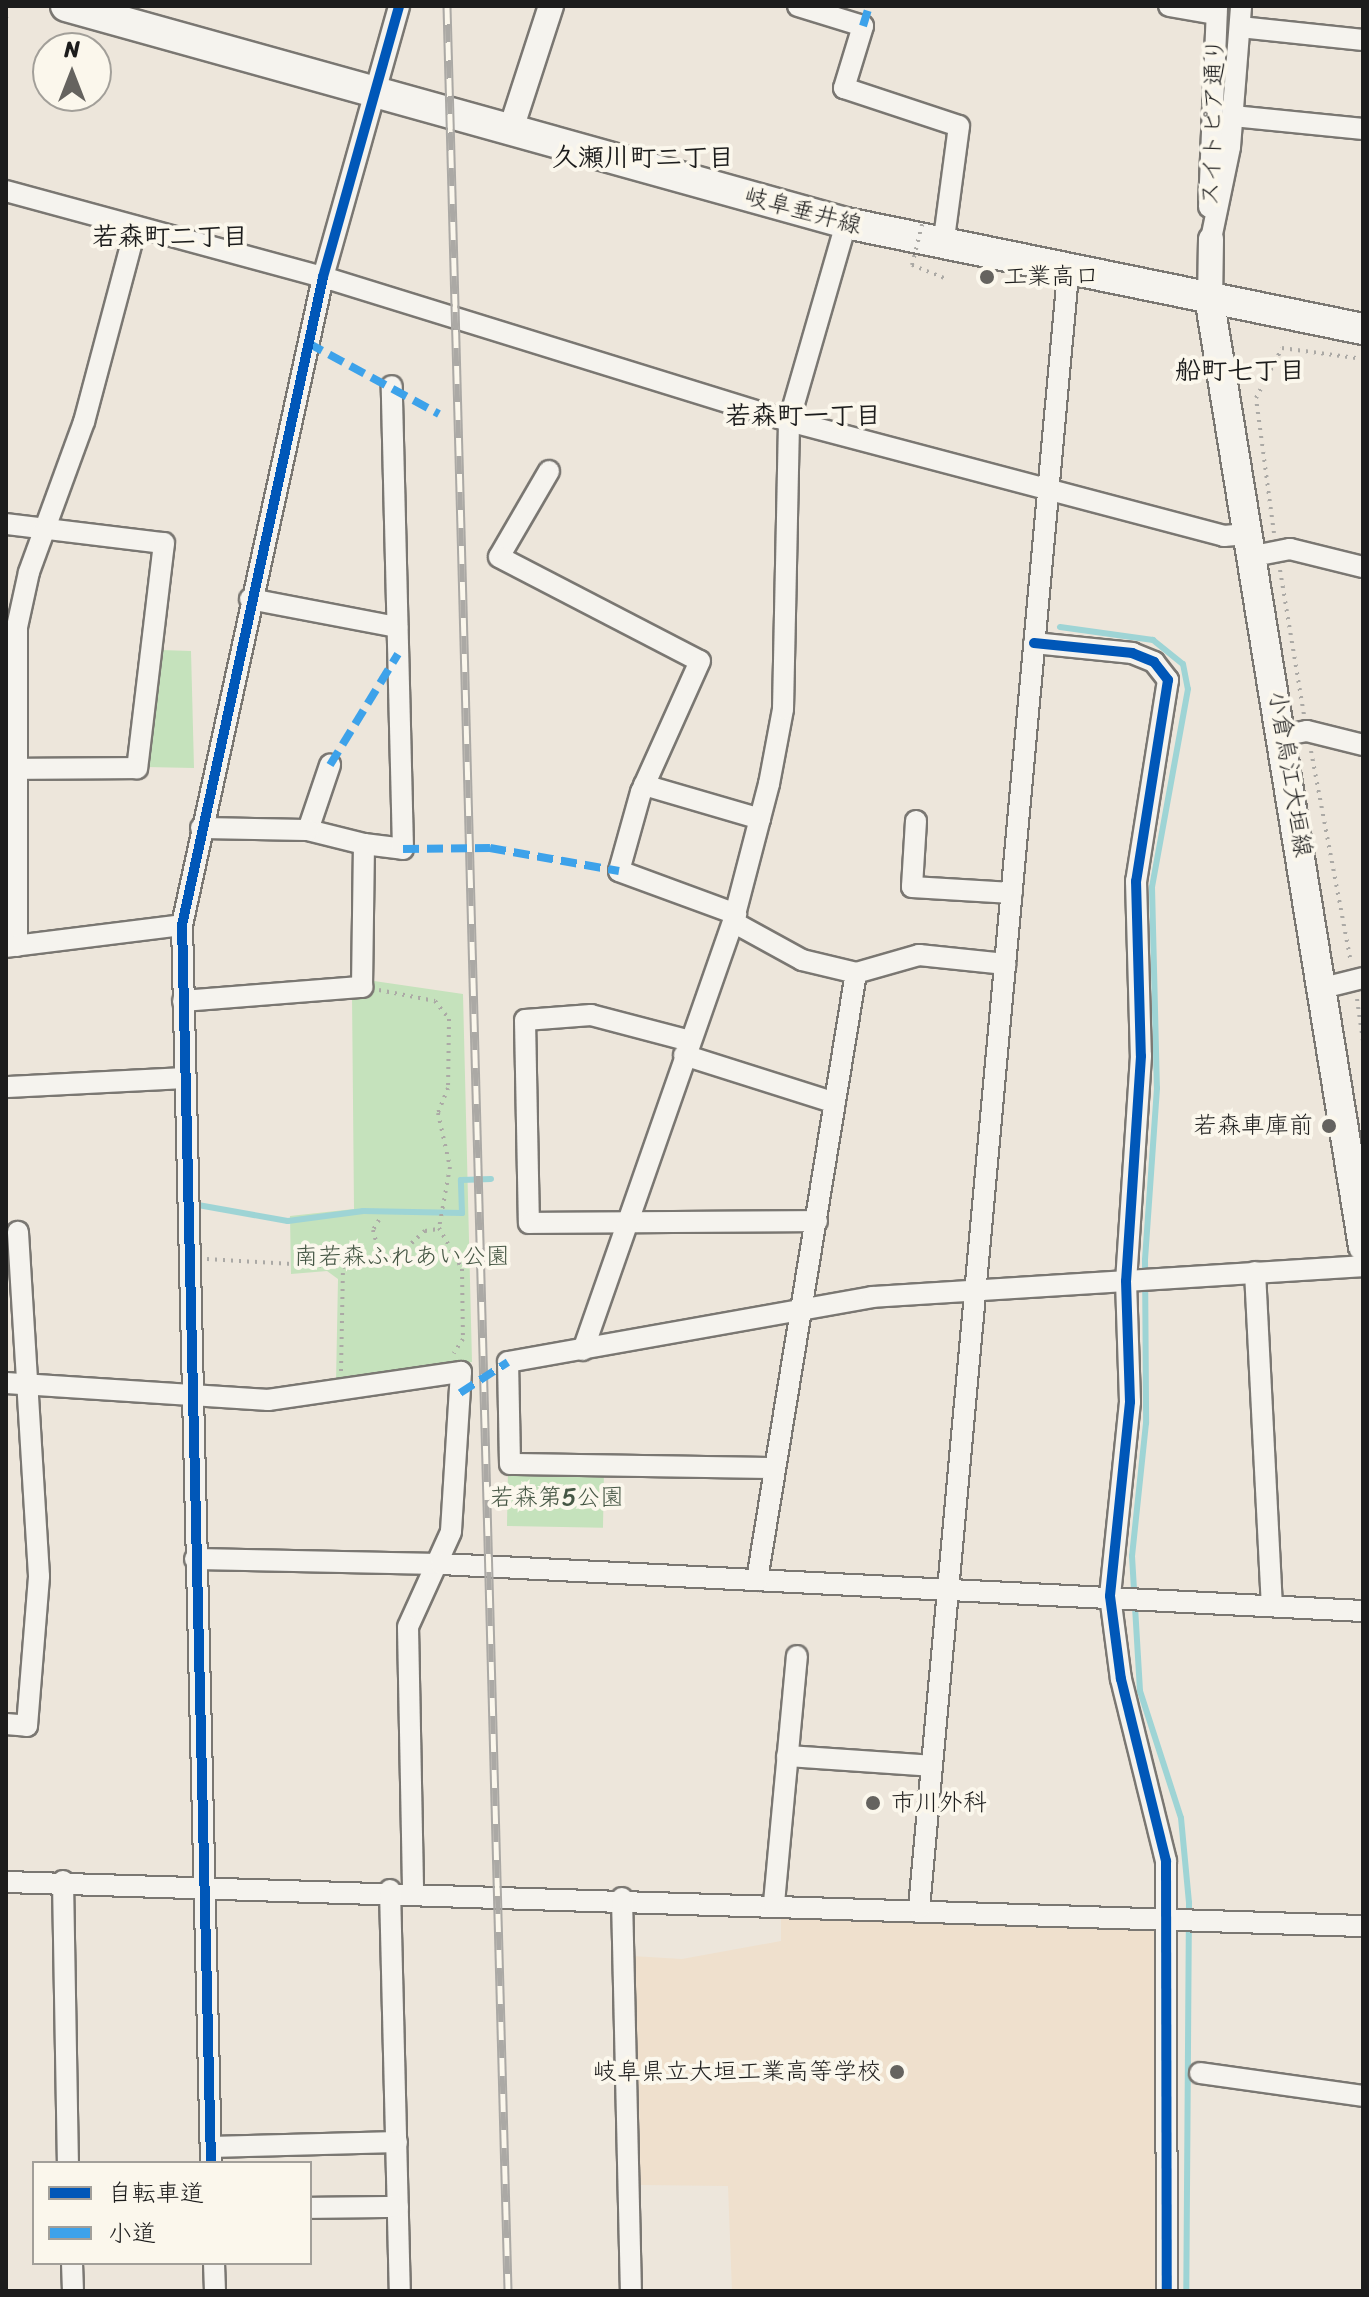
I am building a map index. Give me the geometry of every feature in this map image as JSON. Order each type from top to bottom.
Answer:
[{"type":"main road","name":"岐阜垂井線","points":[[66,6],[374,95],[846,223],[946,266],[1068,273],[1210,303],[1307,317],[1363,329]]},
{"type":"main road","name":"小倉烏江大垣線","points":[[1210,303],[1296,733],[1323,988],[1363,1247]]},
{"type":"street","points":[[397,2142],[211,2155],[182,925],[250,599],[323,277],[399,6]]},
{"type":"street","points":[[510,132],[551,6]]},
{"type":"street","points":[[798,6],[863,26],[844,88],[959,126],[946,266]]},
{"type":"street","points":[[1169,6],[1216,10]]},
{"type":"street","name":"スイトピア通り","points":[[1210,303],[1207,145],[1216,10]]},
{"type":"street","points":[[1240,16],[1363,40]]},
{"type":"street","name":"スイトピア通り","points":[[1211,239],[1233,116],[1240,16]]},
{"type":"street","points":[[1233,116],[1363,129]]},
{"type":"street","points":[[6,191],[323,277],[789,421],[1260,547],[1363,567]]},
{"type":"street","points":[[583,1350],[625,1221],[734,918],[760,819],[783,709],[789,421],[846,223]]},
{"type":"street","points":[[136,227],[84,422],[43,529],[17,627],[10,768],[11,946],[182,925]]},
{"type":"street","points":[[919,1908],[1068,273]]},
{"type":"street","points":[[201,828],[308,830],[364,844],[403,849],[392,386]]},
{"type":"street","points":[[549,471],[499,557],[700,661],[644,785],[619,871],[734,918],[802,960],[856,973],[919,955],[1006,964]]},
{"type":"street","points":[[6,524],[164,543],[159,616],[137,768],[10,768]]},
{"type":"street","points":[[250,599],[397,627]]},
{"type":"street","points":[[1034,643],[1132,653],[1154,662],[1168,680],[1136,881],[1141,1056],[1138,1279],[1115,1597],[1121,1679],[1161,1826],[1170,1919],[1167,2291]]},
{"type":"street","points":[[1296,733],[1363,745]]},
{"type":"street","points":[[308,830],[330,765]]},
{"type":"street","points":[[644,785],[760,819]]},
{"type":"street","points":[[916,821],[912,887],[1012,893]]},
{"type":"street","points":[[183,1001],[362,987],[364,844]]},
{"type":"street","points":[[757,1580],[856,973]]},
{"type":"street","points":[[1323,988],[1359,979]]},
{"type":"street","points":[[817,1221],[529,1223],[525,1020],[591,1015],[835,1103]]},
{"type":"street","points":[[6,1087],[185,1078]]},
{"type":"street","points":[[6,1724],[27,1726],[39,1576],[18,1232]]},
{"type":"street","points":[[775,1468],[510,1464],[508,1362],[801,1312],[974,1291],[1363,1266]]},
{"type":"street","points":[[1255,1272],[1272,1606]]},
{"type":"street","points":[[6,1383],[268,1400],[461,1372],[455,1495],[441,1564],[408,1627],[413,1891]]},
{"type":"street","points":[[195,1559],[441,1564],[948,1587],[1363,1611]]},
{"type":"street","points":[[774,1903],[797,1656]]},
{"type":"street","points":[[787,1756],[932,1766]]},
{"type":"street","points":[[63,1881],[68,2161]]},
{"type":"street","points":[[6,1882],[390,1890],[1363,1926]]},
{"type":"street","points":[[390,1890],[400,2291]]},
{"type":"street","points":[[622,1898],[631,2291]]},
{"type":"street","points":[[1200,2073],[1363,2096]]},
{"type":"street","points":[[312,2208],[398,2207]]},
{"type":"street","points":[[72,2265],[73,2291]]},
{"type":"street","points":[[214,2265],[215,2291]]},
{"type":"path","points":[[923,221],[912,265],[946,266]]},
{"type":"path","points":[[1301,347],[1307,317]]},
{"type":"path","points":[[1363,359],[1301,347],[1282,348],[1256,398],[1260,547],[1296,733],[1359,979],[1363,1041]]},
{"type":"path","points":[[362,987],[422,996],[445,1007],[449,1019],[448,1088],[438,1113],[450,1167],[439,1228],[462,1269],[463,1339],[439,1375]]},
{"type":"path","points":[[379,1220],[373,1230],[381,1259]]},
{"type":"path","points":[[188,1256],[343,1267],[381,1259],[439,1228]]},
{"type":"path","points":[[340,1390],[343,1267]]},
{"type":"shaded area","name":"岐阜県立大垣工業高等学校","points":[[781,1918],[1160,1931],[1156,2291],[732,2291],[728,2186],[640,2185],[632,1956],[682,1959],[781,1941]]},
{"type":"green space","points":[[160,650],[191,651],[194,768],[146,767]]},
{"type":"green space","name":"南若森ふれあい公園","points":[[374,981],[463,994],[472,1362],[336,1382],[338,1279],[327,1271],[291,1274],[290,1216],[354,1209],[352,995],[368,994]]},
{"type":"green space","name":"若森第5公園","points":[[508,1468],[604,1470],[603,1528],[507,1526]]},
{"type":"waterway","points":[[1060,627],[1153,640],[1183,664],[1188,689],[1152,887],[1157,1088],[1145,1260],[1146,1423],[1132,1556],[1140,1691],[1181,1818],[1189,1903],[1186,2291]]},
{"type":"waterway","points":[[198,1205],[288,1221],[363,1211],[462,1213],[461,1180],[491,1179]]},
{"type":"railway","points":[[447,6],[508,2291]]},
{"type":"marked path","points":[[863,26],[869,6]]},
{"type":"marked path","points":[[308,343],[439,414]]},
{"type":"marked path","points":[[330,765],[398,654]]},
{"type":"marked path","points":[[403,849],[490,848],[619,871]]},
{"type":"marked path","points":[[460,1393],[508,1362]]},
{"type":"cycle path","points":[[211,2161],[182,925],[323,277],[399,6]]},
{"type":"cycle path","points":[[1034,643],[1132,653],[1154,662],[1168,680],[1136,881],[1141,1056],[1126,1281],[1130,1402],[1110,1596],[1121,1679],[1166,1861],[1167,2291]]},
{"type":"place","name":"工業高口","points":[[987,277]]},
{"type":"place","name":"若森車庫前","points":[[1329,1126]]},
{"type":"place","name":"市川外科","points":[[873,1803]]},
{"type":"place","name":"岐阜県立大垣工業高等学校","points":[[897,2072]]},
{"type":"district","name":"久瀬川町二丁目","points":[[643,158]]},
{"type":"district","name":"若森町二丁目","points":[[170,237]]},
{"type":"district","name":"船町七丁目","points":[[1240,371]]},
{"type":"district","name":"若森町一丁目","points":[[803,416]]}]
